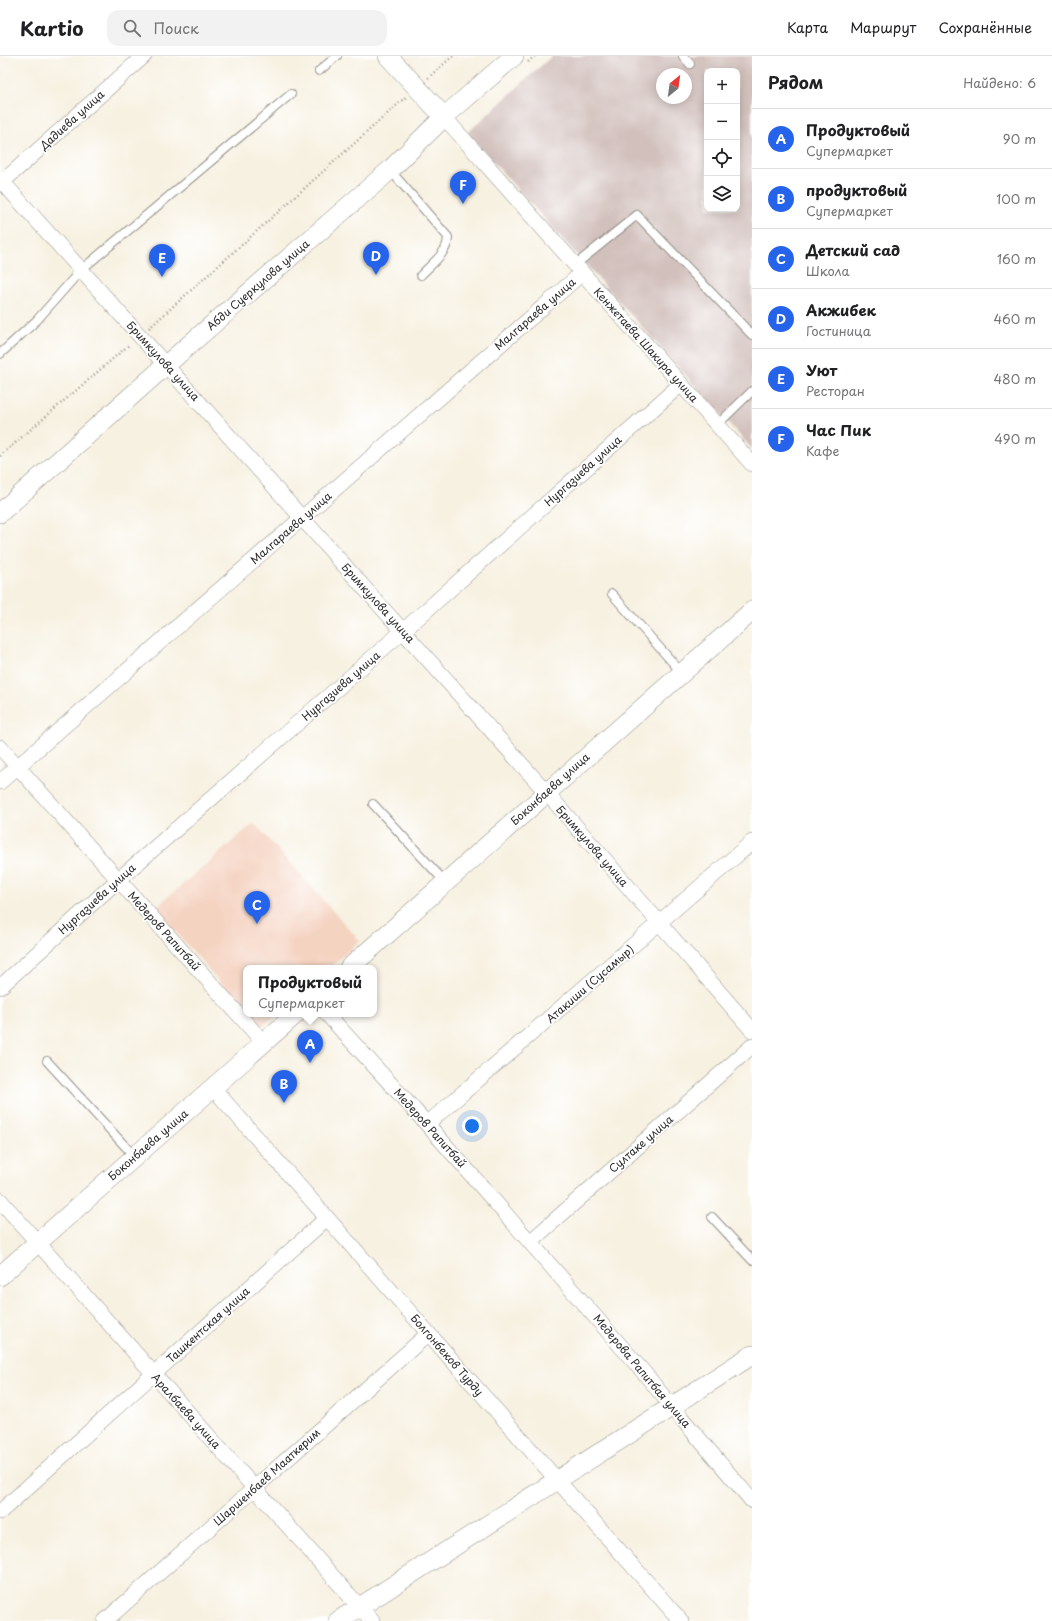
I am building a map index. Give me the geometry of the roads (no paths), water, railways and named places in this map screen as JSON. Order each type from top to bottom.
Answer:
[{"type":"street","name":"Дадиева улица","points":[[1,182],[144,56]]},
{"type":"street","points":[[388,56],[444,117]]},
{"type":"street","name":"Абди Суеркулова улица","points":[[0,513],[166,365],[390,170],[444,117],[514,56]]},
{"type":"street","name":"Кенжетаева Шакира улица","points":[[444,117],[752,464]]},
{"type":"street","name":"Бримкулова улица","points":[[1,182],[303,518],[546,793],[752,1030]]},
{"type":"street","name":"Малгараева улица","points":[[0,782],[303,518],[579,269]]},
{"type":"street","name":"Нургазиева улица","points":[[0,987],[118,880],[403,631],[681,384]]},
{"type":"street","name":"Боконбаева улица","points":[[351,965],[752,611]]},
{"type":"street","name":"Медеров Рапитбай","points":[[0,747],[264,1043]]},
{"type":"street","name":"Атакиши (Сусамыр)","points":[[427,1124],[752,842]]},
{"type":"street","name":"Боконбаева улица","points":[[0,1276],[293,1017]]},
{"type":"street","name":"Медеров Рапитбай","points":[[330,1017],[427,1124],[530,1242]]},
{"type":"street","name":"Султаке улица","points":[[530,1242],[752,1046]]},
{"type":"street","name":"Болгонбеков Турду","points":[[213,1088],[681,1621]]},
{"type":"street","name":"Аралбаева улица","points":[[0,1200],[366,1614]]},
{"type":"street","name":"Ташкентская улица","points":[[0,1512],[327,1218]]},
{"type":"street","name":"Медерова Рапитбая улица","points":[[530,1242],[646,1375],[752,1501]]},
{"type":"street","name":"Шаршенбаев Мааткерим","points":[[105,1621],[428,1334]]},
{"type":"street","points":[[338,1621],[366,1614],[557,1481],[752,1355]]},
{"type":"lane","points":[[319,71],[337,56]]},
{"type":"lane","points":[[683,56],[690,64]]},
{"type":"lane","points":[[0,354],[37,320],[81,270],[291,94]]},
{"type":"lane","points":[[390,170],[448,238],[445,251],[421,275]]},
{"type":"lane","points":[[579,269],[637,214],[752,335]]},
{"type":"lane","points":[[717,424],[752,391]]},
{"type":"lane","points":[[612,594],[682,673]]},
{"type":"lane","points":[[373,804],[445,882]]},
{"type":"lane","points":[[47,1061],[135,1157]]},
{"type":"lane","points":[[712,1217],[752,1260]]},
{"type":"place","name":"Час Пик","points":[[463,204]]},
{"type":"place","name":"Акжибек","points":[[376,275]]},
{"type":"place","name":"Уют","points":[[162,277]]},
{"type":"place","name":"Детский сад","points":[[257,924]]},
{"type":"place","name":"Продуктовый","points":[[310,1063]]},
{"type":"place","name":"продуктовый","points":[[284,1103]]}]
